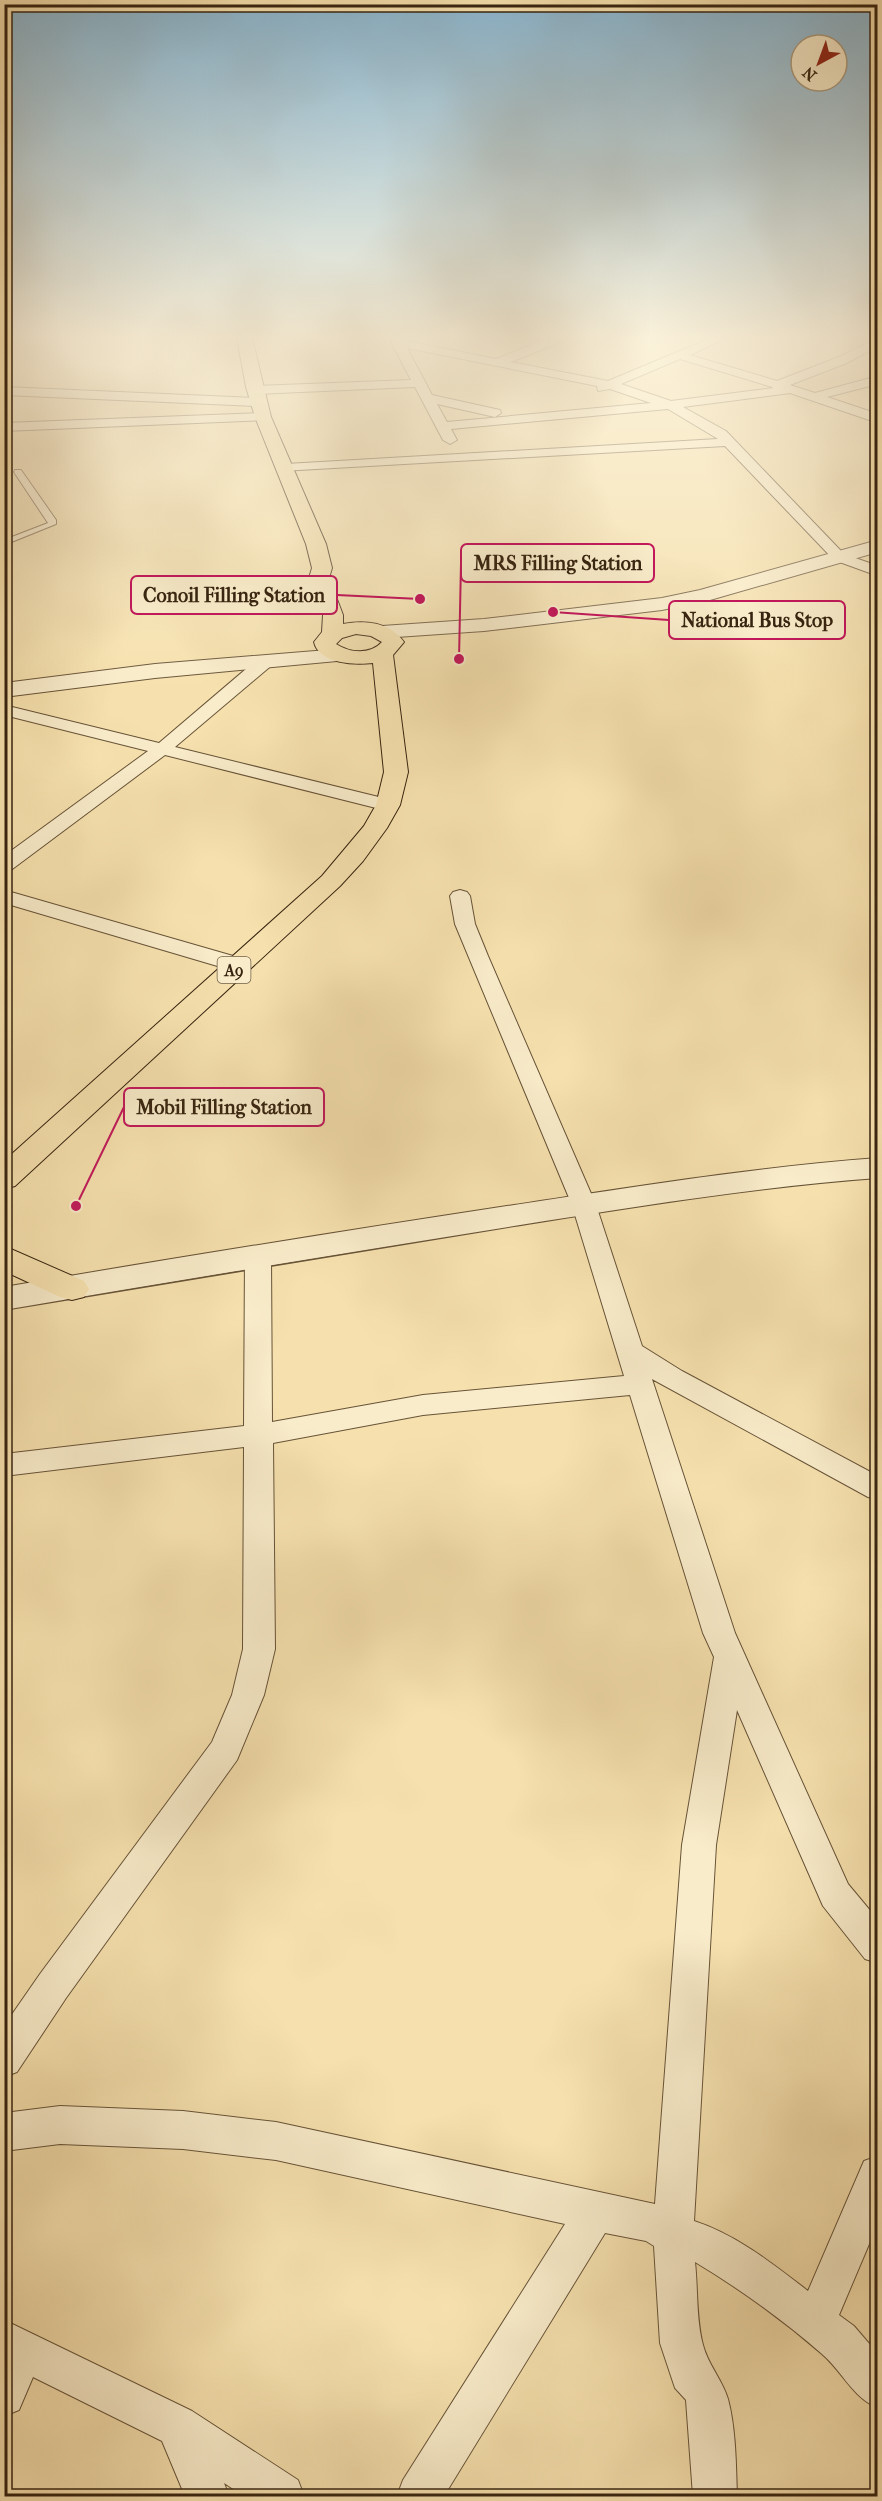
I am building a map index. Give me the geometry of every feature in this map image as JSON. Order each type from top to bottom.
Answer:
[{"type":"highway","name":"A9","points":[[4,1179],[330,881],[354,856],[388,806],[396,772],[388,724],[390,710],[381,640],[322,568],[316,544],[280,455]]},
{"type":"highway","name":"A9","points":[[322,568],[319,578],[346,660],[377,711],[388,724]]},
{"type":"highway","points":[[346,660],[350,629],[381,640]]},
{"type":"highway","points":[[346,660],[381,640]]},
{"type":"highway","points":[[4,1257],[72,1289]]},
{"type":"street","points":[[286,468],[483,455]]},
{"type":"street","points":[[741,455],[839,557],[878,572]]},
{"type":"street","points":[[381,640],[662,604],[704,596],[878,546]]},
{"type":"street","points":[[155,671],[202,669],[266,661],[346,660]]},
{"type":"street","points":[[4,690],[155,671],[346,660]]},
{"type":"street","points":[[4,866],[161,750],[266,661]]},
{"type":"street","points":[[4,710],[388,806]]},
{"type":"street","points":[[4,896],[239,965]]},
{"type":"street","points":[[460,896],[465,924],[477,956],[584,1205],[719,1633],[835,1895],[878,1947]]},
{"type":"street","points":[[4,1299],[258,1255],[584,1205],[825,1172],[878,1168]]},
{"type":"street","points":[[4,2059],[53,1986],[225,1750],[248,1695],[259,1649],[258,1255]]},
{"type":"street","points":[[631,1352],[672,1378],[878,1489]]},
{"type":"street","points":[[4,1466],[258,1435],[423,1405],[640,1384]]},
{"type":"street","points":[[715,2496],[707,2400],[702,2386],[690,2373],[681,2343],[673,2235],[699,1845],[729,1658]]},
{"type":"street","points":[[4,2132],[60,2125],[183,2130],[276,2141],[653,2223],[673,2235],[705,2245],[753,2274],[839,2341],[878,2387]]},
{"type":"street","points":[[816,2321],[878,2175]]},
{"type":"street","points":[[419,2496],[596,2211]]},
{"type":"street","points":[[4,2395],[14,2345],[177,2426],[282,2496]]},
{"type":"street","points":[[177,2426],[198,2491]]},
{"type":"lane","points":[[4,543],[52,524],[52,520],[18,472]]},
{"type":"place","name":"Conoil Filling Station","points":[[420,599]]},
{"type":"place","name":"National Bus Stop","points":[[553,612]]},
{"type":"place","name":"MRS Filling Station","points":[[459,659]]},
{"type":"place","name":"Mobil Filling Station","points":[[76,1206]]}]
